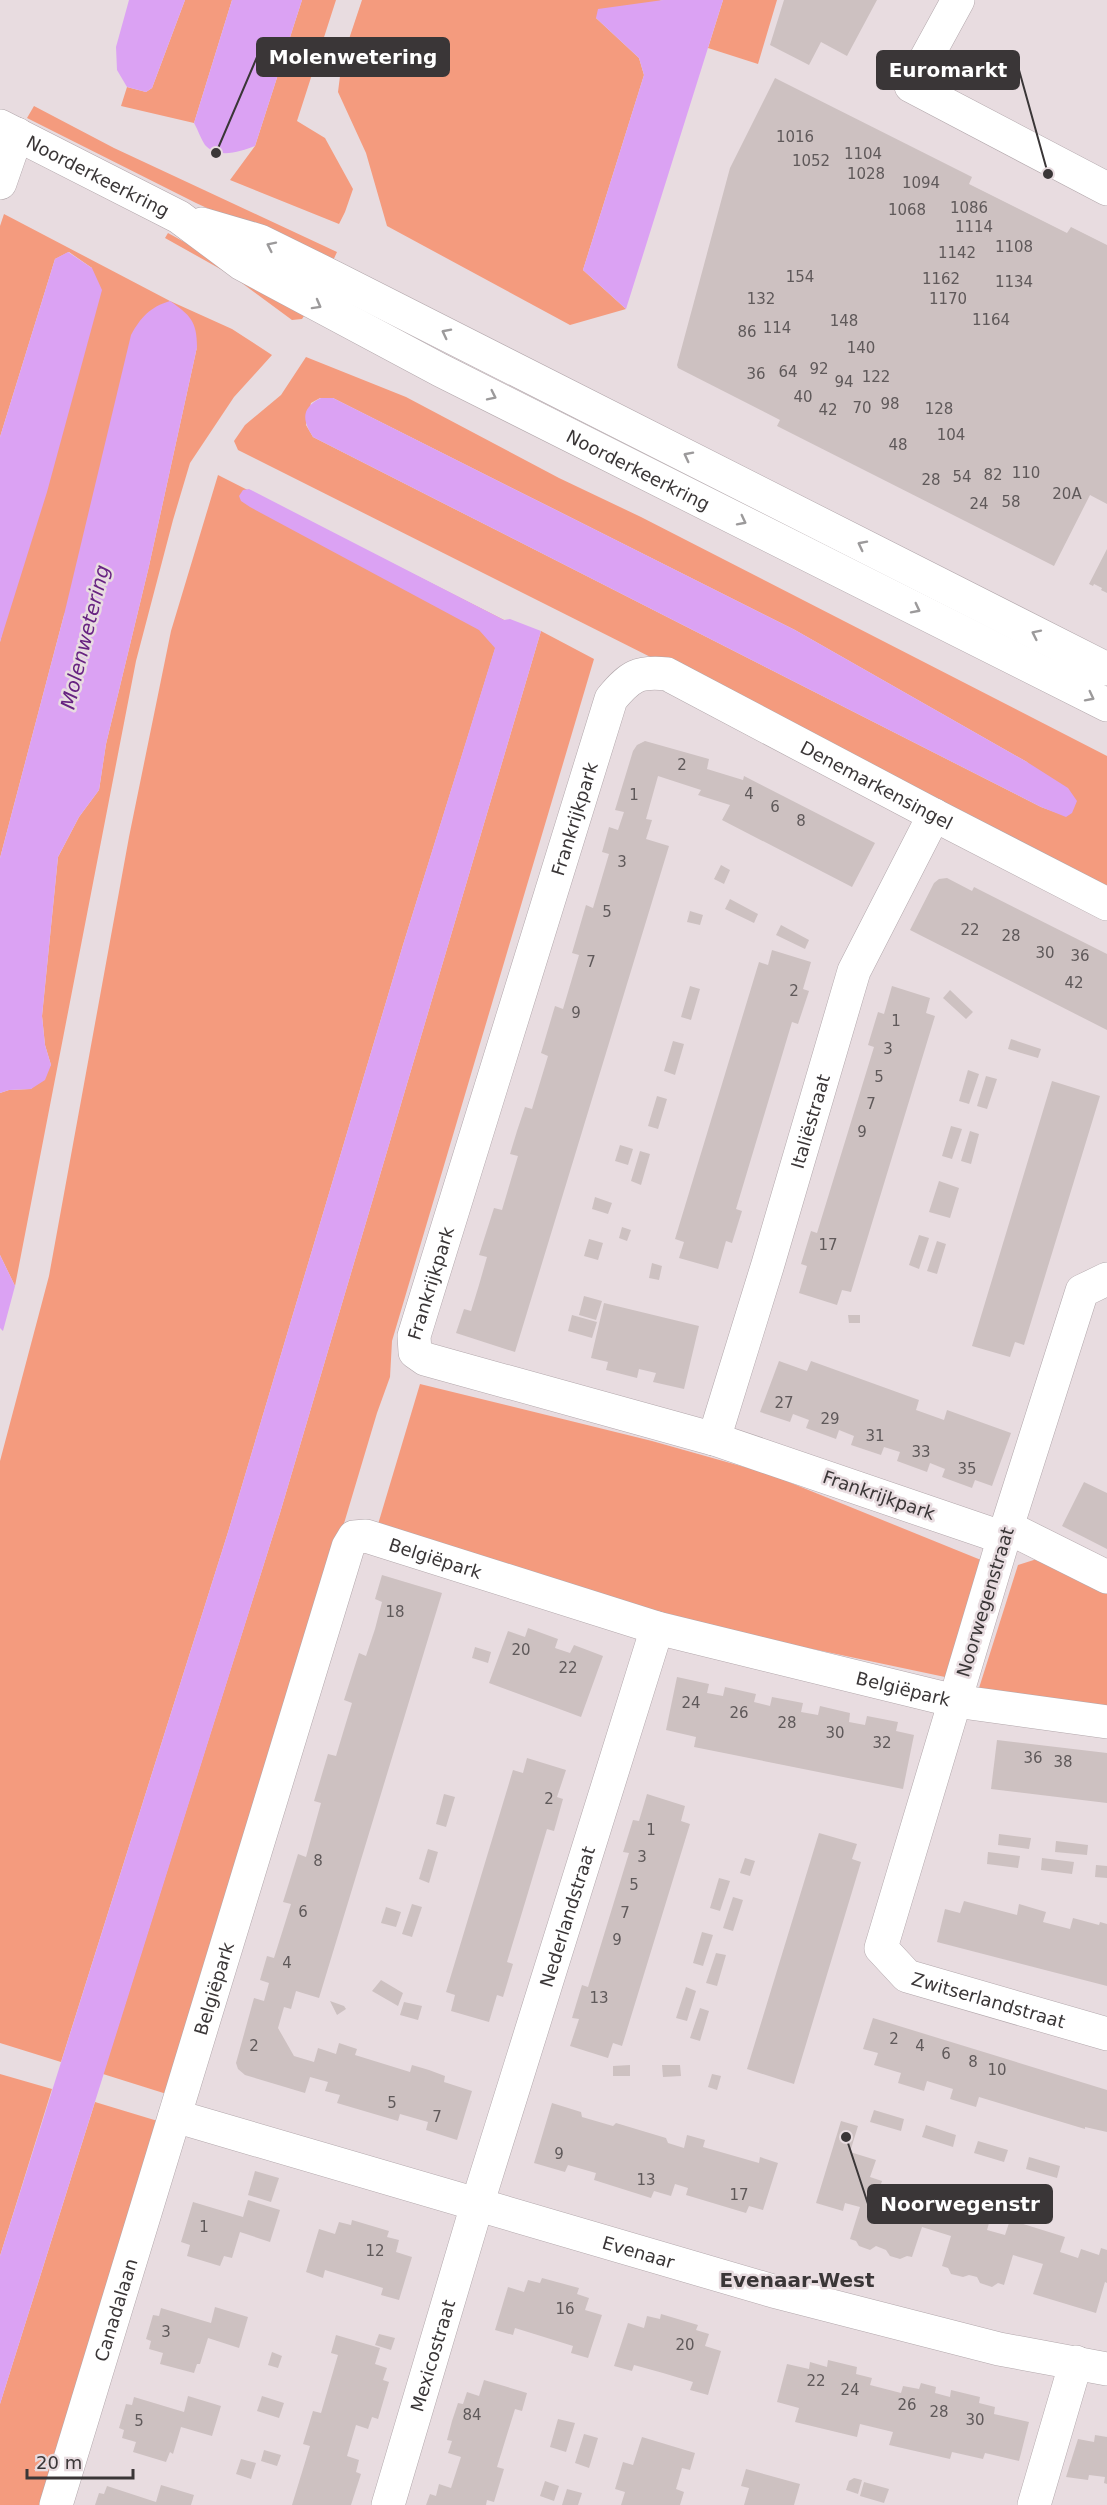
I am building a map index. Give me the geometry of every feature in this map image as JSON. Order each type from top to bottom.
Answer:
[{"type":"street","points":[[958,0],[911,86],[1107,189]]},
{"type":"street","points":[[0,183],[8,130]]},
{"type":"street","name":"Noorderkeerkring","points":[[8,130],[179,217],[242,264],[440,370],[1107,705]]},
{"type":"street","name":"Noorderkeerkring","points":[[179,217],[260,241],[1107,669]]},
{"type":"street","name":"Denemarkensingel","points":[[644,672],[667,674],[1107,904]]},
{"type":"street","name":"Frankrijkpark","points":[[644,672],[623,685],[611,699],[414,1336],[415,1352],[425,1359],[714,1439],[1006,1533],[1107,1577]]},
{"type":"street","name":"Italiëstraat","points":[[714,1439],[854,971],[934,815]]},
{"type":"street","name":"Noorwegenstraat","points":[[882,1948],[1006,1533],[1094,1285]]},
{"type":"street","name":"Belgiëpark","points":[[175,2116],[348,1547],[354,1537],[366,1536],[657,1628],[955,1701],[1107,1722]]},
{"type":"street","name":"Nederlandstraat","points":[[477,2205],[657,1628]]},
{"type":"street","name":"Zwitserlandstraat","points":[[882,1948],[907,1976],[1107,2034]]},
{"type":"street","name":"Evenaar","points":[[175,2116],[785,2294],[999,2349],[1092,2366]]},
{"type":"street","name":"Canadalaan","points":[[56,2505],[175,2116]]},
{"type":"street","name":"Mexicostraat","points":[[388,2505],[477,2205]]},
{"type":"street","points":[[1034,2505],[1092,2366]]},
{"type":"shaded area","points":[[185,0],[232,0],[194,123],[121,106],[127,87],[146,92],[152,88]]},
{"type":"shaded area","points":[[302,0],[336,0],[297,121],[325,138],[353,189],[339,224],[230,180],[255,146]]},
{"type":"shaded area","points":[[362,0],[663,0],[596,18],[639,58],[644,75],[583,270],[626,309],[570,325],[387,226],[366,153],[338,92],[342,60]]},
{"type":"shaded area","points":[[723,0],[777,0],[758,64],[708,48]]},
{"type":"shaded area","points":[[34,106],[114,148],[337,252],[331,265],[196,203],[27,118]]},
{"type":"shaded area","points":[[4,214],[170,301],[232,329],[272,355],[234,397],[190,463],[173,520],[136,661],[15,1286],[0,1255],[0,1093],[9,1090],[31,1089],[51,1065],[45,1045],[42,1016],[58,857],[79,817],[99,790],[106,744],[149,566],[197,347],[64,615],[0,858],[0,642],[92,268],[69,252],[55,259],[0,437],[0,226]]},
{"type":"shaded area","points":[[168,233],[308,310],[302,319],[292,320],[231,275],[165,238]]},
{"type":"shaded area","points":[[306,357],[406,397],[559,478],[641,517],[1107,756],[1107,886],[238,450],[234,441],[245,425],[281,395]],"holes":[[[320,398],[333,398],[795,630],[1027,762],[1066,816],[1041,807],[313,437],[306,425],[311,403]]]},
{"type":"shaded area","points":[[218,475],[504,620],[403,945],[229,1529],[61,2062],[0,2043],[0,1461],[49,1276],[129,837],[171,631]]},
{"type":"shaded area","points":[[541,631],[594,659],[392,1341],[390,1377],[377,1413],[173,2096],[103,2074],[280,1513]]},
{"type":"shaded area","points":[[420,1384],[652,1441],[769,1474],[981,1560],[945,1677],[642,1613],[376,1531]]},
{"type":"shaded area","points":[[1040,1558],[1107,1594],[1107,1711],[979,1688],[1018,1565]]},
{"type":"shaded area","points":[[0,2074],[52,2089],[0,2256]]},
{"type":"shaded area","points":[[95,2102],[161,2122],[44,2505],[0,2505],[0,2404]]},
{"type":"water","points":[[129,0],[185,0],[152,88],[146,92],[127,87],[117,70],[116,47]]},
{"type":"water","points":[[232,0],[302,0],[255,146],[236,152],[222,153],[205,145],[194,123]]},
{"type":"water","points":[[663,0],[723,0],[626,309],[583,270],[644,75],[639,58],[596,18],[598,9]]},
{"type":"water","points":[[68,252],[92,268],[102,290],[47,492],[0,642],[0,437],[55,259]]},
{"type":"water","points":[[170,301],[191,319],[196,331],[197,347],[149,566],[106,744],[99,790],[79,817],[58,857],[42,1016],[45,1045],[51,1065],[45,1080],[31,1089],[9,1090],[0,1093],[0,858],[64,615],[131,335],[147,314],[157,306]]},
{"type":"water","points":[[321,398],[333,398],[795,630],[1027,762],[1068,788],[1077,801],[1072,813],[1066,817],[1041,807],[313,437],[305,415],[310,406]]},
{"type":"water","points":[[249,489],[504,620],[510,619],[541,631],[280,1513],[0,2404],[0,2256],[229,1529],[403,945],[495,648],[479,630],[250,507],[241,501],[239,496],[243,490]]},
{"type":"water","points":[[0,1255],[15,1286],[3,1331],[0,1328]]},
{"type":"building","points":[[784,0],[877,0],[847,56],[821,42],[809,65],[770,45]]},
{"type":"building","points":[[775,78],[972,177],[969,184],[1067,233],[1071,227],[1107,245],[1107,504],[1090,495],[1054,566],[777,426],[780,420],[678,368],[730,168]]},
{"type":"building","points":[[1107,549],[1107,593],[1094,584],[1093,586],[1089,584]]},
{"type":"building","points":[[645,741],[709,759],[707,769],[743,780],[744,776],[875,843],[852,887],[722,820],[730,805],[698,795],[701,790],[658,776],[646,819],[652,820],[646,839],[669,846],[515,1352],[456,1333],[464,1309],[471,1311],[479,1285],[487,1257],[479,1255],[494,1208],[502,1210],[518,1156],[510,1154],[525,1107],[532,1109],[548,1056],[541,1053],[555,1006],[563,1009],[579,955],[572,953],[586,905],[593,908],[609,854],[602,852],[609,827],[618,830],[624,812],[615,810],[633,751],[637,745]]},
{"type":"building","points":[[721,865],[730,870],[724,884],[714,879]]},
{"type":"building","points":[[947,878],[972,891],[974,887],[1107,954],[1107,1030],[910,930],[934,883],[939,879]]},
{"type":"building","points":[[730,899],[758,914],[754,923],[725,909]]},
{"type":"building","points":[[690,911],[703,915],[700,925],[687,922]]},
{"type":"building","points":[[781,925],[809,940],[805,949],[776,935]]},
{"type":"building","points":[[772,950],[811,962],[803,989],[809,991],[798,1024],[792,1022],[736,1209],[742,1211],[732,1243],[726,1241],[718,1269],[679,1258],[684,1242],[675,1239],[759,962],[768,965]]},
{"type":"building","points":[[690,986],[700,989],[691,1020],[681,1017]]},
{"type":"building","points":[[892,986],[930,998],[926,1013],[935,1016],[851,1292],[842,1290],[837,1305],[799,1293],[807,1266],[801,1264],[811,1231],[817,1233],[874,1047],[868,1045],[878,1012],[884,1014]]},
{"type":"building","points":[[950,990],[973,1012],[966,1019],[943,998]]},
{"type":"building","points":[[1011,1039],[1041,1049],[1038,1058],[1008,1049]]},
{"type":"building","points":[[673,1041],[684,1044],[675,1075],[664,1071]]},
{"type":"building","points":[[968,1070],[979,1074],[969,1104],[959,1101]]},
{"type":"building","points":[[986,1076],[997,1079],[987,1109],[977,1106]]},
{"type":"building","points":[[1052,1081],[1100,1096],[1024,1345],[1015,1342],[1010,1357],[972,1346]]},
{"type":"building","points":[[657,1096],[667,1099],[658,1129],[648,1126]]},
{"type":"building","points":[[951,1126],[962,1129],[952,1159],[942,1156]]},
{"type":"building","points":[[970,1131],[979,1134],[971,1164],[961,1161]]},
{"type":"building","points":[[620,1145],[633,1149],[628,1165],[615,1161]]},
{"type":"building","points":[[640,1151],[650,1154],[641,1185],[631,1181]]},
{"type":"building","points":[[939,1181],[959,1188],[950,1218],[929,1212]]},
{"type":"building","points":[[595,1197],[612,1203],[608,1214],[592,1209]]},
{"type":"building","points":[[622,1227],[631,1230],[627,1241],[619,1238]]},
{"type":"building","points":[[919,1235],[929,1238],[919,1269],[909,1265]]},
{"type":"building","points":[[589,1239],[603,1243],[598,1260],[584,1256]]},
{"type":"building","points":[[937,1241],[946,1244],[937,1274],[927,1271]]},
{"type":"building","points":[[652,1263],[662,1266],[659,1280],[649,1278]]},
{"type":"building","points":[[584,1296],[602,1301],[596,1320],[579,1315]]},
{"type":"building","points":[[604,1303],[699,1326],[684,1389],[653,1382],[656,1373],[639,1369],[637,1378],[606,1370],[608,1362],[591,1358]]},
{"type":"building","points":[[572,1315],[597,1322],[592,1338],[568,1331]]},
{"type":"building","points":[[848,1315],[860,1315],[860,1323],[849,1323]]},
{"type":"building","points":[[779,1361],[807,1371],[811,1361],[919,1400],[916,1410],[944,1420],[947,1410],[1011,1433],[992,1486],[975,1480],[972,1488],[942,1477],[945,1469],[930,1463],[927,1472],[897,1461],[900,1452],[884,1447],[881,1455],[851,1445],[854,1436],[839,1430],[836,1439],[806,1428],[809,1420],[793,1414],[790,1422],[760,1412]]},
{"type":"building","points":[[1084,1482],[1107,1493],[1107,1549],[1062,1526]]},
{"type":"building","points":[[382,1575],[442,1593],[319,1998],[296,1991],[291,2009],[284,2007],[278,2028],[294,2056],[314,2062],[318,2048],[336,2054],[339,2043],[357,2049],[355,2055],[410,2072],[412,2065],[429,2070],[445,2076],[444,2082],[472,2091],[457,2140],[426,2130],[428,2122],[400,2114],[398,2121],[337,2103],[340,2095],[325,2091],[328,2082],[310,2077],[305,2093],[245,2075],[238,2069],[236,2063],[254,1998],[264,2001],[269,1983],[260,1980],[267,1956],[274,1958],[291,1904],[283,1902],[298,1854],[306,1857],[321,1803],[314,1801],[328,1754],[336,1756],[352,1703],[344,1700],[359,1653],[366,1656],[375,1629],[382,1602],[375,1599]]},
{"type":"building","points":[[528,1628],[558,1639],[555,1648],[570,1653],[574,1645],[603,1656],[581,1717],[489,1683],[508,1631],[525,1637]]},
{"type":"building","points":[[475,1647],[491,1652],[488,1663],[472,1658]]},
{"type":"building","points":[[677,1677],[709,1684],[707,1693],[723,1696],[725,1687],[756,1694],[754,1702],[770,1706],[772,1697],[803,1703],[801,1712],[818,1715],[820,1706],[850,1713],[849,1722],[865,1725],[867,1716],[898,1722],[896,1731],[914,1735],[903,1789],[694,1747],[696,1737],[666,1730]]},
{"type":"building","points":[[997,1740],[1107,1753],[1107,1803],[991,1789]]},
{"type":"building","points":[[527,1758],[566,1770],[557,1797],[563,1799],[554,1831],[547,1829],[507,1962],[513,1964],[503,1997],[497,1995],[489,2022],[451,2011],[455,1995],[446,1992],[513,1770],[523,1773]]},
{"type":"building","points":[[444,1794],[455,1797],[446,1827],[436,1824]]},
{"type":"building","points":[[647,1794],[685,1806],[681,1821],[690,1824],[622,2046],[613,2043],[608,2058],[570,2046],[579,2019],[572,2018],[582,1985],[588,1987],[629,1853],[623,1852],[633,1820],[639,1821]]},
{"type":"building","points":[[819,1833],[857,1844],[852,1859],[861,1862],[794,2084],[747,2069]]},
{"type":"building","points":[[999,1834],[1031,1838],[1029,1849],[998,1845]]},
{"type":"building","points":[[1056,1841],[1088,1845],[1087,1855],[1055,1852]]},
{"type":"building","points":[[428,1849],[438,1852],[429,1883],[419,1879]]},
{"type":"building","points":[[988,1852],[1020,1856],[1018,1868],[987,1864]]},
{"type":"building","points":[[745,1858],[755,1861],[750,1876],[740,1873]]},
{"type":"building","points":[[1042,1858],[1074,1862],[1072,1874],[1041,1870]]},
{"type":"building","points":[[1096,1865],[1107,1866],[1107,1878],[1095,1877]]},
{"type":"building","points":[[719,1878],[730,1881],[720,1911],[710,1908]]},
{"type":"building","points":[[733,1897],[743,1900],[733,1931],[723,1928]]},
{"type":"building","points":[[964,1901],[1017,1915],[1019,1904],[1046,1912],[1043,1922],[1070,1929],[1073,1918],[1099,1925],[1100,1922],[1107,1924],[1107,1986],[937,1942],[945,1909],[960,1913]]},
{"type":"building","points":[[412,1904],[422,1907],[412,1937],[402,1934]]},
{"type":"building","points":[[386,1907],[401,1912],[396,1927],[381,1923]]},
{"type":"building","points":[[702,1932],[713,1935],[703,1966],[693,1963]]},
{"type":"building","points":[[716,1953],[726,1955],[717,1986],[706,1983]]},
{"type":"building","points":[[381,1980],[403,1993],[398,2006],[372,1991]]},
{"type":"building","points":[[686,1987],[696,1991],[687,2021],[676,2018]]},
{"type":"building","points":[[330,2001],[344,2006],[346,2009],[337,2015]]},
{"type":"building","points":[[404,2002],[422,2006],[418,2020],[400,2015]]},
{"type":"building","points":[[700,2008],[709,2011],[700,2041],[690,2038]]},
{"type":"building","points":[[873,2018],[1107,2090],[1107,2132],[1085,2127],[1085,2129],[979,2097],[976,2107],[950,2099],[953,2089],[927,2081],[924,2091],[898,2083],[901,2073],[874,2065],[878,2053],[863,2049]]},
{"type":"building","points":[[630,2065],[630,2076],[613,2076],[613,2066]]},
{"type":"building","points":[[662,2065],[680,2065],[681,2076],[663,2077]]},
{"type":"building","points":[[712,2074],[721,2076],[717,2090],[708,2087]]},
{"type":"building","points":[[552,2103],[581,2112],[582,2117],[613,2126],[616,2123],[666,2138],[668,2143],[684,2148],[687,2135],[705,2140],[703,2147],[759,2163],[760,2157],[778,2163],[763,2210],[749,2206],[746,2213],[686,2195],[688,2188],[675,2184],[671,2196],[654,2191],[651,2198],[594,2180],[596,2173],[568,2165],[565,2172],[534,2163]]},
{"type":"building","points":[[874,2110],[904,2119],[901,2131],[870,2122]]},
{"type":"building","points":[[841,2121],[858,2126],[850,2152],[876,2160],[870,2177],[882,2181],[879,2190],[898,2195],[896,2202],[913,2207],[920,2186],[948,2194],[946,2201],[973,2209],[970,2217],[989,2223],[987,2230],[1005,2235],[1010,2220],[1065,2237],[1060,2252],[1078,2258],[1081,2249],[1099,2255],[1101,2248],[1107,2250],[1107,2283],[1105,2282],[1096,2313],[1033,2294],[1043,2264],[1013,2255],[1004,2285],[998,2283],[992,2287],[980,2283],[977,2277],[951,2274],[948,2268],[942,2266],[951,2236],[922,2227],[912,2257],[907,2256],[900,2259],[890,2256],[886,2250],[876,2246],[870,2250],[859,2246],[856,2241],[850,2239],[860,2207],[845,2203],[843,2211],[816,2203]]},
{"type":"building","points":[[926,2125],[956,2135],[953,2147],[922,2137]]},
{"type":"building","points":[[978,2141],[1008,2150],[1004,2162],[974,2153]]},
{"type":"building","points":[[1029,2157],[1060,2166],[1057,2178],[1026,2169]]},
{"type":"building","points":[[255,2171],[279,2178],[271,2202],[248,2195]]},
{"type":"building","points":[[248,2200],[280,2210],[270,2242],[240,2232],[232,2258],[224,2256],[220,2266],[187,2256],[190,2245],[181,2242],[193,2202],[243,2217]]},
{"type":"building","points":[[352,2220],[389,2231],[387,2237],[399,2240],[396,2252],[412,2257],[399,2300],[381,2295],[383,2288],[325,2270],[323,2278],[306,2272],[319,2229],[335,2234],[339,2222],[351,2225]]},
{"type":"building","points":[[542,2278],[579,2288],[577,2294],[589,2298],[585,2310],[602,2315],[588,2358],[571,2353],[573,2346],[515,2328],[513,2335],[495,2330],[508,2287],[524,2292],[528,2280],[540,2283]]},
{"type":"building","points":[[215,2307],[248,2317],[239,2348],[208,2338],[200,2364],[197,2364],[194,2373],[160,2364],[163,2353],[149,2349],[151,2341],[146,2339],[153,2315],[159,2316],[161,2308],[211,2323]]},
{"type":"building","points":[[661,2314],[698,2325],[696,2330],[709,2334],[705,2346],[721,2351],[708,2395],[690,2390],[693,2382],[634,2365],[632,2371],[614,2366],[628,2323],[644,2328],[647,2316],[660,2319]]},
{"type":"building","points":[[379,2334],[395,2338],[391,2350],[375,2345]]},
{"type":"building","points":[[336,2335],[380,2348],[375,2364],[387,2368],[383,2380],[389,2382],[378,2419],[372,2417],[368,2429],[356,2425],[347,2456],[359,2460],[356,2472],[361,2474],[351,2505],[292,2505],[310,2446],[303,2444],[313,2411],[321,2413],[338,2355],[331,2353]]},
{"type":"building","points":[[272,2352],[282,2356],[278,2368],[268,2365]]},
{"type":"building","points":[[828,2360],[857,2367],[856,2374],[872,2378],[870,2385],[901,2393],[903,2386],[919,2389],[921,2383],[936,2387],[935,2393],[950,2397],[951,2390],[980,2397],[979,2403],[995,2407],[994,2414],[1029,2422],[1019,2461],[985,2453],[983,2459],[952,2452],[950,2459],[889,2445],[893,2432],[860,2424],[857,2437],[795,2422],[799,2408],[777,2402],[787,2364],[809,2369],[810,2362],[827,2367]]},
{"type":"building","points":[[484,2380],[527,2393],[522,2411],[515,2409],[497,2467],[504,2469],[494,2502],[487,2500],[486,2505],[426,2505],[430,2494],[436,2496],[439,2484],[451,2488],[461,2457],[448,2453],[452,2441],[447,2440],[452,2421],[458,2403],[463,2404],[467,2392],[479,2396]]},
{"type":"building","points":[[188,2396],[221,2406],[212,2436],[181,2427],[173,2454],[170,2452],[166,2462],[133,2452],[136,2442],[122,2438],[124,2430],[119,2428],[126,2404],[132,2405],[134,2397],[184,2412]]},
{"type":"building","points":[[262,2396],[284,2403],[279,2418],[257,2411]]},
{"type":"building","points":[[558,2419],[575,2423],[566,2452],[550,2447]]},
{"type":"building","points":[[584,2434],[598,2438],[589,2468],[575,2463]]},
{"type":"building","points":[[1095,2435],[1107,2437],[1107,2484],[1104,2483],[1105,2477],[1089,2475],[1088,2480],[1066,2477],[1078,2439],[1094,2442]]},
{"type":"building","points":[[642,2437],[695,2453],[690,2470],[682,2468],[676,2489],[684,2492],[680,2505],[621,2505],[625,2492],[615,2489],[623,2462],[633,2465]]},
{"type":"building","points":[[264,2450],[281,2455],[277,2466],[261,2461]]},
{"type":"building","points":[[241,2459],[256,2463],[251,2479],[236,2474]]},
{"type":"building","points":[[746,2469],[800,2484],[794,2505],[744,2505],[749,2488],[741,2486]]},
{"type":"building","points":[[854,2478],[862,2480],[858,2494],[846,2490],[849,2481]]},
{"type":"building","points":[[545,2481],[559,2486],[554,2501],[540,2496]]},
{"type":"building","points":[[864,2482],[889,2489],[884,2503],[860,2496]]},
{"type":"building","points":[[161,2485],[194,2495],[191,2505],[95,2505],[99,2493],[104,2494],[107,2486],[156,2502]]},
{"type":"building","points":[[567,2489],[582,2493],[578,2505],[562,2505]]},
{"type":"place","name":"Molenwetering","points":[[216,153]]},
{"type":"place","name":"Euromarkt","points":[[1048,174]]},
{"type":"place","name":"Noorwegenstr","points":[[846,2137]]},
{"type":"district","name":"Evenaar-West","points":[[797,2280]]}]
